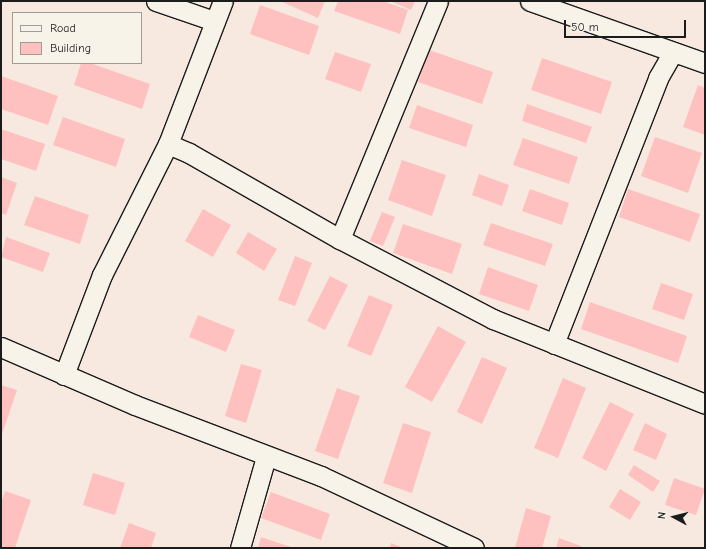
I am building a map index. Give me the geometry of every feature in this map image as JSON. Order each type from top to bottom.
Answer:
[{"type":"street","points":[[156,1],[214,21]]},
{"type":"street","points":[[64,375],[102,275],[168,144],[214,21],[223,1]]},
{"type":"street","points":[[340,239],[438,1]]},
{"type":"street","points":[[530,1],[705,64]]},
{"type":"street","points":[[554,344],[658,78],[674,52]]},
{"type":"street","points":[[168,144],[189,153],[340,239],[493,319],[705,404]]},
{"type":"street","points":[[1,347],[64,375],[266,457],[321,476],[474,548]]},
{"type":"street","points":[[240,548],[266,457]]},
{"type":"building","points":[[280,1],[325,1],[318,18]]},
{"type":"building","points":[[338,1],[383,1],[408,10],[400,34],[334,11]]},
{"type":"building","points":[[390,1],[415,1],[411,10]]},
{"type":"building","points":[[260,5],[319,26],[309,55],[250,34]]},
{"type":"building","points":[[429,50],[493,72],[482,104],[418,82]]},
{"type":"building","points":[[335,52],[371,64],[361,92],[325,79]]},
{"type":"building","points":[[542,58],[612,82],[601,114],[531,90]]},
{"type":"building","points":[[81,64],[93,64],[150,84],[142,109],[74,85]]},
{"type":"building","points":[[1,76],[58,96],[48,125],[1,109]]},
{"type":"building","points":[[698,85],[705,88],[705,135],[683,127]]},
{"type":"building","points":[[527,104],[592,127],[586,143],[522,121]]},
{"type":"building","points":[[417,105],[473,125],[466,147],[409,128]]},
{"type":"building","points":[[63,117],[125,139],[116,167],[53,145]]},
{"type":"building","points":[[1,129],[45,144],[36,171],[1,159]]},
{"type":"building","points":[[655,137],[702,153],[688,193],[641,176]]},
{"type":"building","points":[[523,138],[578,157],[569,184],[513,165]]},
{"type":"building","points":[[402,160],[446,175],[432,216],[388,200]]},
{"type":"building","points":[[479,174],[509,185],[502,206],[472,195]]},
{"type":"building","points":[[1,177],[17,183],[6,215],[1,213]]},
{"type":"building","points":[[530,189],[569,203],[562,225],[522,211]]},
{"type":"building","points":[[628,189],[700,214],[690,242],[619,217]]},
{"type":"building","points":[[35,196],[89,215],[80,244],[24,225]]},
{"type":"building","points":[[203,209],[231,225],[213,257],[185,241]]},
{"type":"building","points":[[382,212],[395,217],[383,246],[370,241]]},
{"type":"building","points":[[491,223],[553,244],[545,266],[483,245]]},
{"type":"building","points":[[403,224],[462,244],[452,274],[393,253]]},
{"type":"building","points":[[248,232],[277,249],[264,271],[236,253]]},
{"type":"building","points":[[6,237],[50,253],[43,272],[1,257]]},
{"type":"building","points":[[295,256],[312,263],[295,306],[278,300]]},
{"type":"building","points":[[488,267],[538,285],[529,311],[479,294]]},
{"type":"building","points":[[330,276],[348,285],[325,330],[307,321]]},
{"type":"building","points":[[661,283],[693,294],[684,320],[652,309]]},
{"type":"building","points":[[369,295],[393,305],[371,356],[347,346]]},
{"type":"building","points":[[590,302],[687,336],[678,363],[581,329]]},
{"type":"building","points":[[198,315],[235,330],[226,352],[189,337]]},
{"type":"building","points":[[438,326],[466,342],[432,402],[405,387]]},
{"type":"building","points":[[482,357],[507,368],[482,424],[457,412]]},
{"type":"building","points":[[241,364],[262,370],[246,423],[225,416]]},
{"type":"building","points":[[563,378],[586,388],[558,458],[534,448]]},
{"type":"building","points":[[1,385],[17,390],[1,437]]},
{"type":"building","points":[[337,388],[360,396],[338,459],[315,451]]},
{"type":"building","points":[[610,402],[634,414],[606,471],[582,458]]},
{"type":"building","points":[[403,423],[431,432],[412,493],[383,483]]},
{"type":"building","points":[[645,423],[667,434],[656,460],[633,450]]},
{"type":"building","points":[[634,465],[660,481],[653,492],[628,475]]},
{"type":"building","points":[[93,473],[125,483],[115,515],[83,505]]},
{"type":"building","points":[[674,478],[705,489],[696,515],[665,505]]},
{"type":"building","points":[[620,489],[641,502],[630,520],[609,507]]},
{"type":"building","points":[[5,491],[31,500],[15,548],[1,548],[1,503]]},
{"type":"building","points":[[271,492],[330,514],[321,540],[261,518]]},
{"type":"building","points":[[526,508],[551,516],[542,548],[515,548]]},
{"type":"building","points":[[129,523],[156,533],[151,548],[120,548]]},
{"type":"building","points":[[261,537],[294,548],[258,548]]},
{"type":"building","points":[[559,538],[581,546],[580,548],[556,548]]},
{"type":"building","points":[[391,543],[404,548],[390,548]]}]
